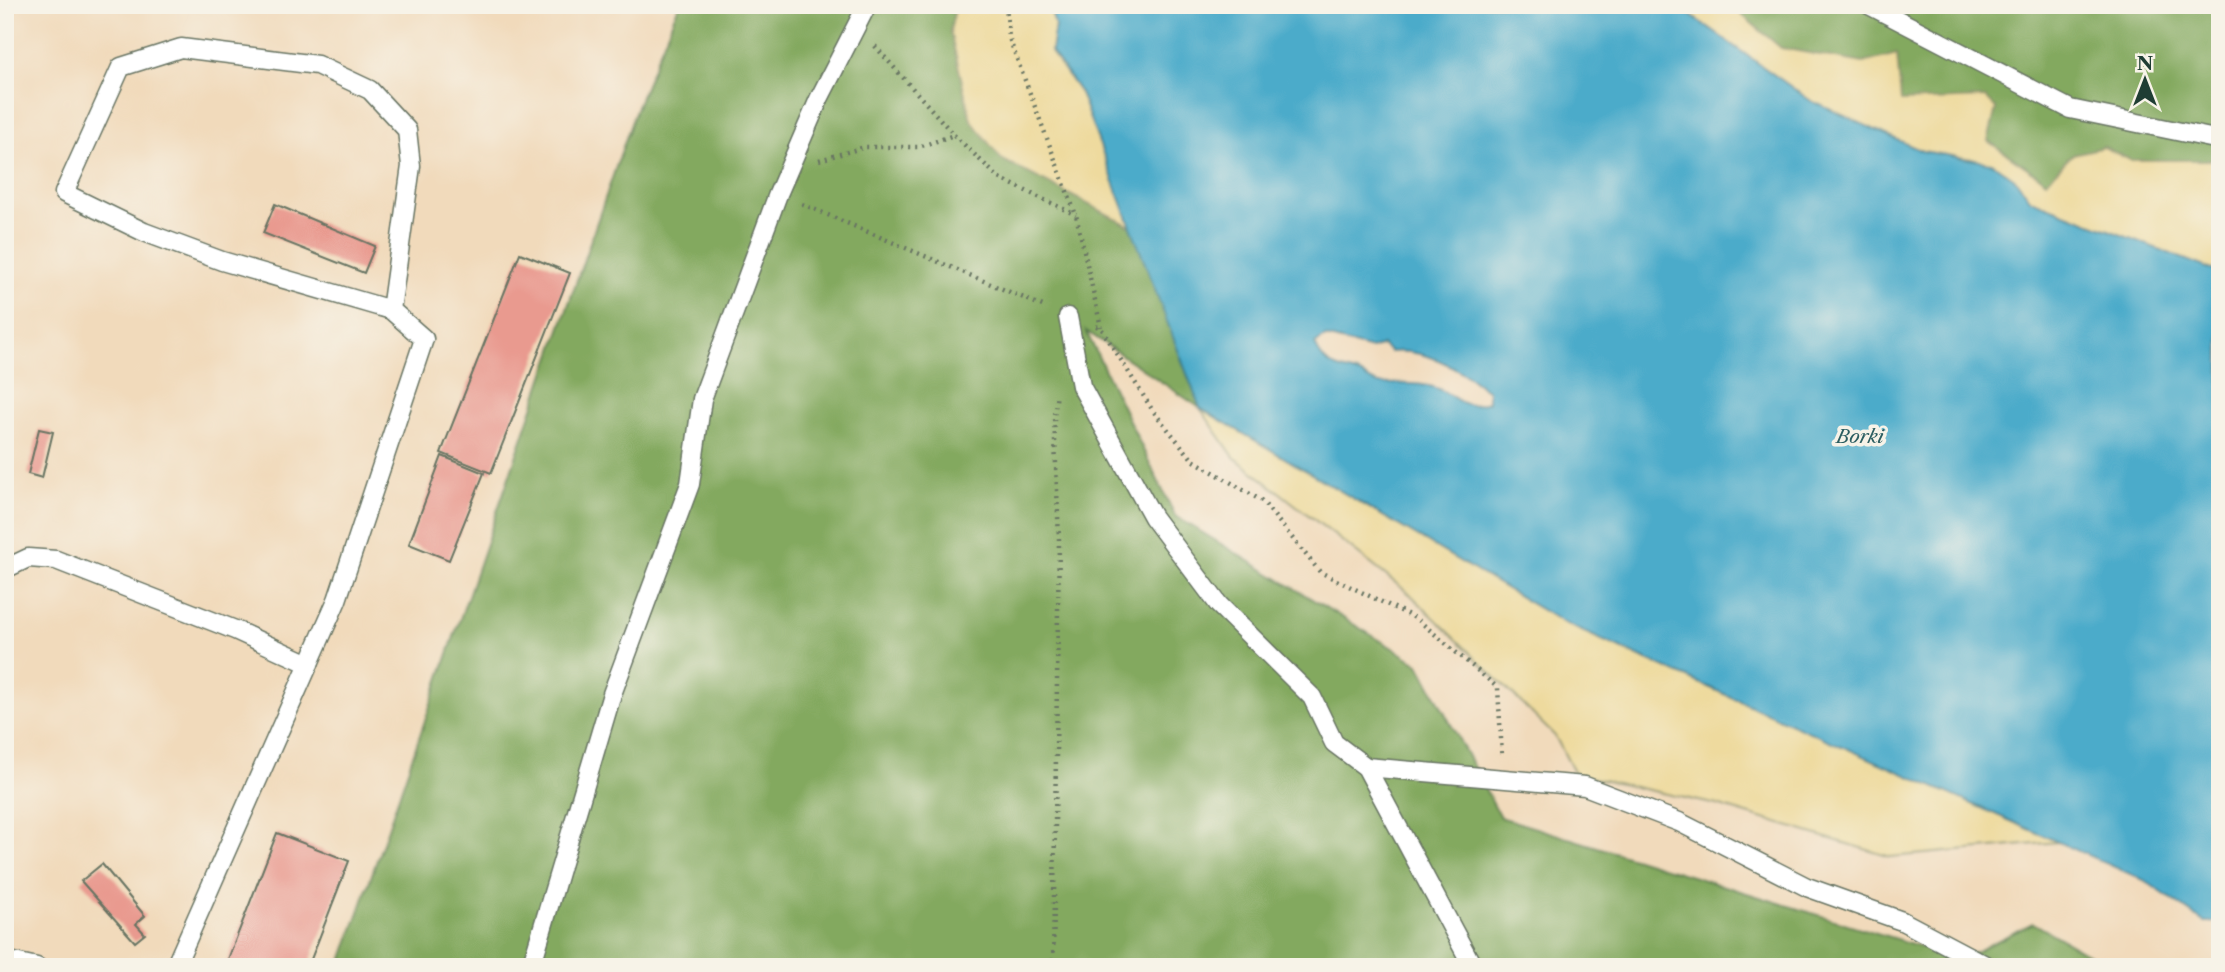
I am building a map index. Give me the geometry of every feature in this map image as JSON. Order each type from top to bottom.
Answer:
[{"type":"lane","points":[[531,967],[612,694],[690,484],[702,399],[778,194],[819,99],[867,5]]},
{"type":"lane","points":[[1869,5],[2070,109],[2220,140]]},
{"type":"lane","points":[[175,967],[337,600],[424,339],[391,310],[222,261],[144,232],[64,193],[121,68],[181,48],[317,65],[370,90],[407,130],[411,166],[391,310]]},
{"type":"lane","points":[[1068,317],[1081,386],[1153,517],[1219,605],[1312,697],[1334,743],[1366,767],[1473,967]]},
{"type":"lane","points":[[5,569],[28,558],[56,560],[235,630],[309,664]]},
{"type":"lane","points":[[1366,767],[1585,786],[1679,822],[1807,887],[1902,921],[1989,967]]},
{"type":"lane","points":[[5,960],[37,967]]},
{"type":"path","points":[[1006,5],[1009,38],[1076,215],[1101,328],[1153,411],[1193,460],[1262,501],[1320,572],[1417,619],[1498,688],[1503,779]]},
{"type":"path","points":[[858,27],[954,135],[999,178],[1076,215]]},
{"type":"path","points":[[791,168],[865,147],[919,147],[954,135]]},
{"type":"path","points":[[778,194],[1068,317],[1101,328]]},
{"type":"path","points":[[1053,967],[1059,540],[1054,416],[1057,391]]},
{"type":"green space","points":[[679,5],[956,5],[950,31],[1001,159],[1132,227],[1200,408],[1086,331],[1175,516],[1419,664],[1500,817],[1961,959],[2033,923],[2110,967],[340,967],[637,106]]},
{"type":"green space","points":[[1730,5],[2220,5],[2220,160],[2130,160],[2104,147],[2073,154],[2047,181],[1988,141],[1996,108],[1986,98],[1901,102],[1897,54],[1863,63],[1781,48]]},
{"type":"sand","points":[[956,5],[1050,5],[1055,26],[1051,52],[1080,93],[1132,227],[1001,159],[971,120],[950,31]]},
{"type":"sand","points":[[1676,5],[1730,5],[1781,48],[1863,63],[1897,54],[1901,101],[1986,98],[1996,108],[1988,141],[2046,181],[2073,154],[2104,147],[2130,160],[2220,160],[2220,273],[2031,200],[2016,180],[1972,159],[1922,151],[1811,101]]},
{"type":"sand","points":[[1200,408],[1566,624],[2058,842],[1891,857],[1717,805],[1575,774],[1555,736],[1411,595],[1234,457]]},
{"type":"water","name":"Borki","points":[[1050,5],[1676,5],[1811,101],[1922,151],[1992,163],[2016,180],[2031,200],[2220,273],[2220,922],[2204,922],[2144,880],[1566,624],[1200,408],[1080,93],[1051,51],[1055,26]],"holes":[[[1325,337],[1372,349],[1382,345],[1390,352],[1417,353],[1442,362],[1488,391],[1488,402],[1465,404],[1436,388],[1376,383],[1328,363],[1315,344]]]},
{"type":"building","points":[[275,204],[375,246],[364,273],[263,233]]},
{"type":"building","points":[[520,253],[570,273],[491,473],[441,453]]},
{"type":"building","points":[[39,429],[53,432],[42,478],[28,474]]},
{"type":"building","points":[[442,456],[484,473],[449,560],[409,544]]},
{"type":"building","points":[[277,833],[349,861],[308,967],[225,967]]},
{"type":"building","points":[[102,864],[145,916],[136,924],[145,934],[135,942],[81,881]]}]
